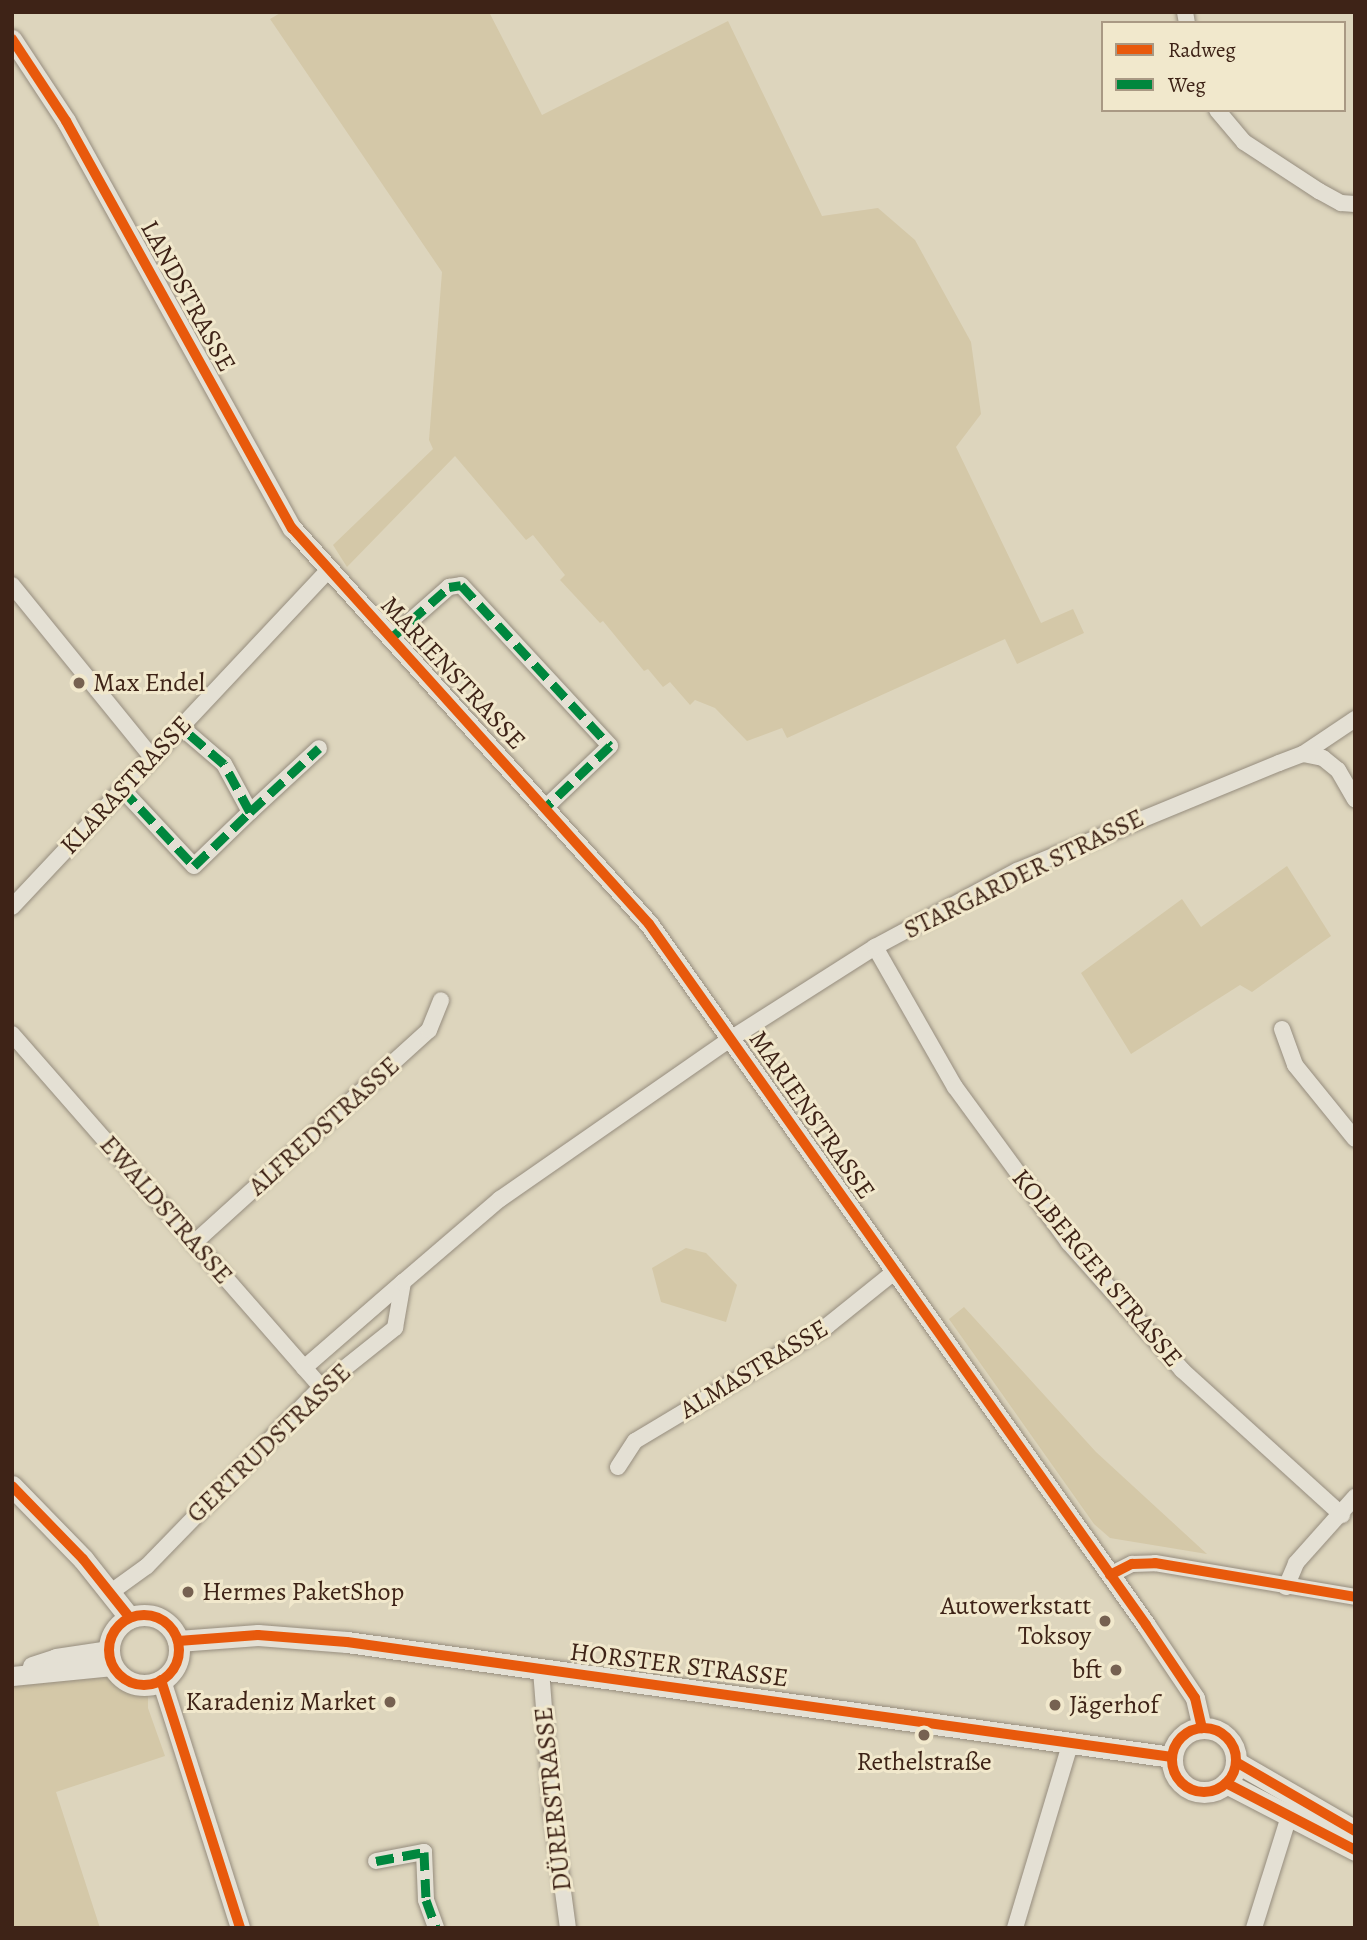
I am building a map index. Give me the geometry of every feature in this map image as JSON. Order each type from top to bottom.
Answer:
[{"type":"main road","points":[[12,1486],[111,1592],[130,1618]]},
{"type":"main road","points":[[130,1618],[158,1618],[178,1642],[176,1665],[161,1680],[138,1684],[123,1678],[111,1658],[117,1628],[130,1618]]},
{"type":"main road","name":"HORSTER STRASSE","points":[[178,1642],[258,1635],[541,1670],[1172,1757]]},
{"type":"main road","points":[[1236,1762],[1226,1783],[1210,1791],[1188,1787],[1177,1777],[1172,1757],[1182,1737],[1202,1728],[1227,1737],[1236,1762],[1292,1807],[1355,1850]]},
{"type":"main road","points":[[1226,1783],[1355,1831]]},
{"type":"street","name":"LANDSTRASSE","points":[[12,39],[66,121],[287,519],[327,571]]},
{"type":"street","points":[[1219,112],[1255,149],[1341,203],[1355,204]]},
{"type":"street","name":"MARIENSTRASSE","points":[[327,571],[546,807],[649,924],[1190,1690],[1202,1728]]},
{"type":"street","name":"KLARASTRASSE","points":[[12,908],[327,571]]},
{"type":"street","name":"MARIENSTRASSE","points":[[390,639],[449,587],[461,585],[610,746],[546,807]]},
{"type":"street","points":[[12,586],[152,757]]},
{"type":"street","name":"STARGARDER STRASSE","points":[[732,1038],[875,947],[1017,871],[1156,810],[1303,754],[1355,719]]},
{"type":"street","points":[[180,727],[224,764],[250,812]]},
{"type":"street","points":[[122,789],[194,866],[319,748]]},
{"type":"street","points":[[1303,754],[1323,758],[1338,770],[1355,799]]},
{"type":"street","name":"KOLBERGER STRASSE","points":[[875,947],[955,1087],[1069,1243],[1182,1370],[1342,1515]]},
{"type":"street","name":"ALFREDSTRASSE","points":[[194,1243],[429,1030],[441,1000]]},
{"type":"street","points":[[1282,1029],[1294,1065],[1355,1139]]},
{"type":"street","name":"EWALDSTRASSE","points":[[12,1034],[321,1387]]},
{"type":"street","name":"GERTRUDSTRASSE","points":[[304,1368],[500,1199],[732,1038]]},
{"type":"street","name":"ALMASTRASSE","points":[[618,1467],[635,1441],[827,1326],[893,1273]]},
{"type":"street","name":"GERTRUDSTRASSE","points":[[111,1592],[147,1566],[321,1387],[395,1328],[403,1282]]},
{"type":"street","points":[[1286,1587],[1296,1563],[1342,1515],[1355,1497]]},
{"type":"street","points":[[1110,1575],[1132,1564],[1155,1563],[1355,1597]]},
{"type":"street","points":[[12,1675],[56,1658],[111,1658]]},
{"type":"street","name":"DÜRERSTRASSE","points":[[541,1670],[552,1810],[568,1928]]},
{"type":"street","points":[[161,1680],[240,1928]]},
{"type":"street","points":[[1014,1928],[1071,1741]]},
{"type":"street","points":[[1254,1928],[1292,1807]]},
{"type":"street","points":[[376,1861],[424,1852],[426,1900],[436,1928]]},
{"type":"shaded area","points":[[282,12],[489,12],[542,115],[728,21],[822,216],[878,208],[915,240],[971,342],[981,414],[956,447],[1041,623],[1073,609],[1084,633],[1017,664],[1005,639],[787,738],[782,728],[747,741],[715,708],[695,700],[690,705],[670,682],[663,687],[648,669],[644,671],[603,621],[600,623],[560,580],[565,575],[533,535],[526,540],[455,456],[347,567],[333,545],[433,449],[429,440],[442,272],[270,19]]},
{"type":"shaded area","points":[[1287,866],[1331,936],[1252,992],[1240,985],[1131,1054],[1081,973],[1182,899],[1201,927]]},
{"type":"shaded area","points":[[686,1248],[706,1253],[737,1285],[726,1322],[661,1302],[652,1268]]},
{"type":"shaded area","points":[[964,1307],[1096,1452],[1207,1554],[1110,1538],[1094,1524],[949,1319]]},
{"type":"shaded area","points":[[108,1671],[123,1687],[148,1692],[148,1708],[165,1756],[56,1792],[100,1928],[12,1928],[12,1684]]},
{"type":"marked path","points":[[390,639],[449,587],[461,585],[610,746],[546,807]]},
{"type":"marked path","points":[[122,789],[194,866],[250,812],[224,764],[181,727]]},
{"type":"marked path","points":[[250,812],[319,748]]},
{"type":"marked path","points":[[376,1861],[424,1852],[426,1900],[436,1928]]},
{"type":"cycle path","points":[[12,39],[66,121],[292,528],[649,924],[1146,1625],[1195,1698],[1202,1728]]},
{"type":"cycle path","points":[[12,1486],[83,1559],[130,1618]]},
{"type":"cycle path","points":[[1110,1575],[1132,1564],[1155,1563],[1355,1597]]},
{"type":"cycle path","points":[[144,1615],[169,1625],[179,1650],[169,1675],[144,1685],[119,1675],[109,1650],[119,1625],[144,1615]]},
{"type":"cycle path","points":[[178,1641],[258,1635],[347,1642],[1172,1757]]},
{"type":"cycle path","points":[[161,1680],[240,1928]]},
{"type":"cycle path","points":[[1204,1728],[1216,1730],[1227,1737],[1234,1748],[1236,1760],[1234,1772],[1227,1783],[1216,1790],[1204,1792],[1192,1790],[1181,1783],[1174,1772],[1172,1760],[1174,1748],[1181,1737],[1192,1730],[1204,1728]]},
{"type":"cycle path","points":[[1236,1762],[1355,1831]]},
{"type":"cycle path","points":[[1226,1783],[1355,1850]]},
{"type":"place","name":"Max Endel","points":[[79,683]]},
{"type":"place","name":"Hermes PaketShop","points":[[188,1592]]},
{"type":"place","name":"Autowerkstatt Toksoy","points":[[1105,1621]]},
{"type":"place","name":"bft","points":[[1116,1670]]},
{"type":"place","name":"Karadeniz Market","points":[[390,1702]]},
{"type":"place","name":"Jägerhof","points":[[1055,1705]]},
{"type":"place","name":"Rethelstraße","points":[[924,1735]]}]
